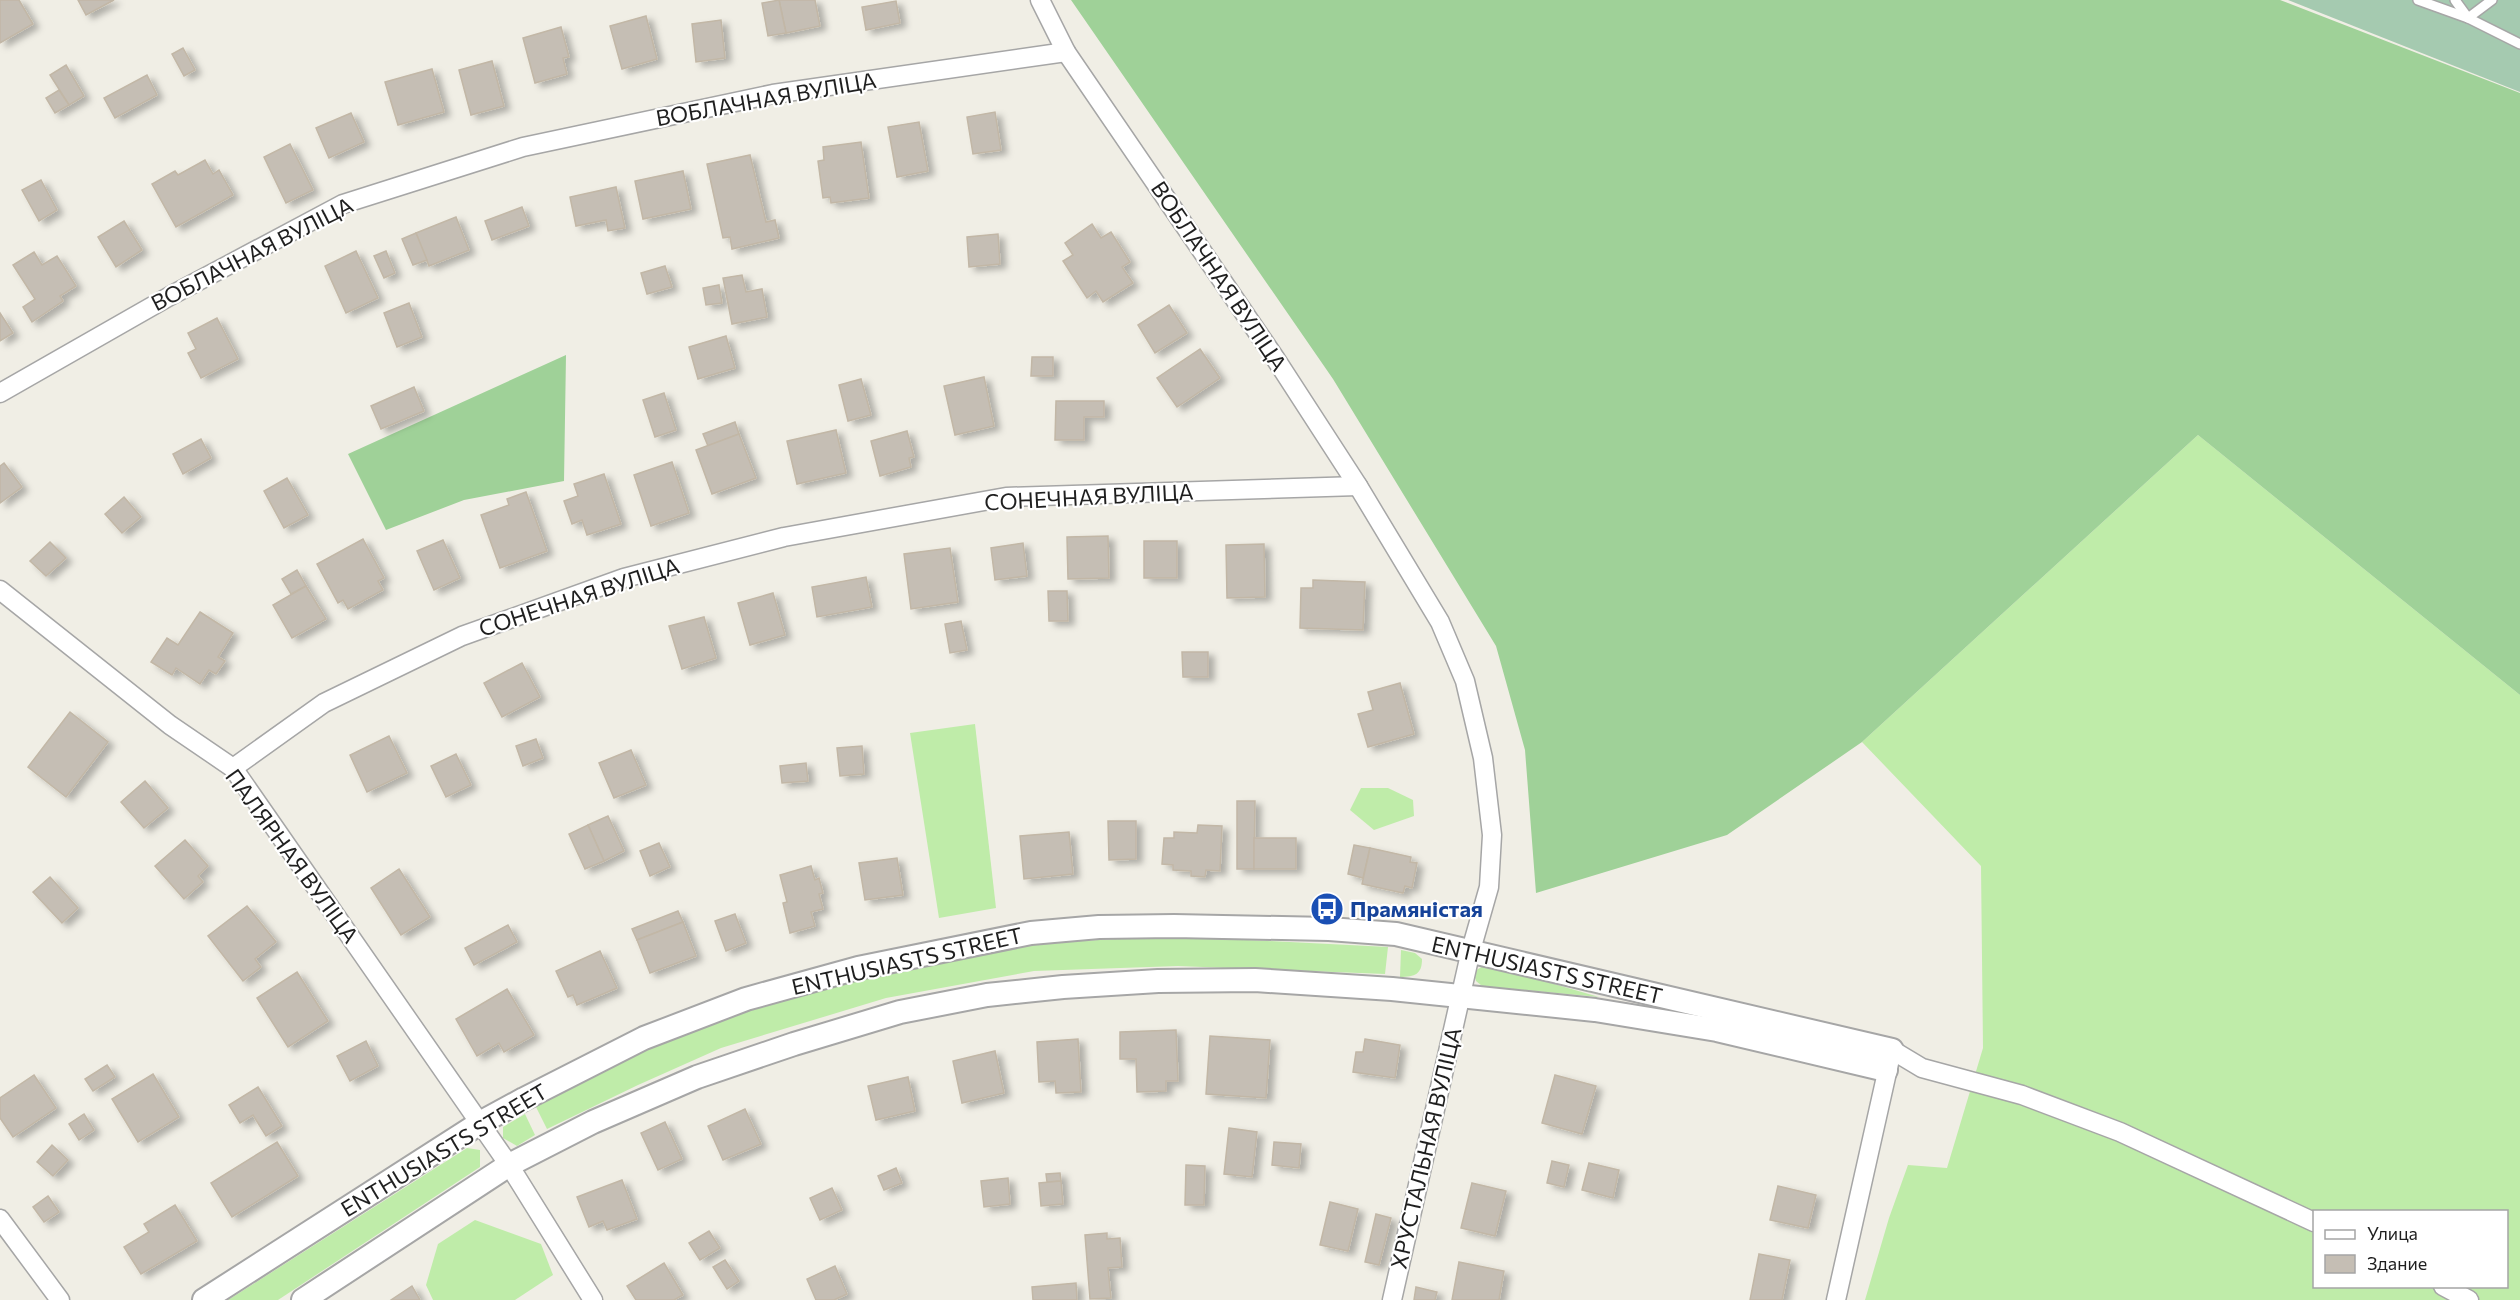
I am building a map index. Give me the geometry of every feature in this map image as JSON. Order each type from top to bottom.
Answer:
[{"type":"street","points":[[1040,0],[1066,52]]},
{"type":"street","name":"ВОБЛАЧНАЯ ВУЛІЦА","points":[[0,393],[171,296],[343,204],[523,147],[773,94],[1066,52],[1275,358],[1358,486]]},
{"type":"street","points":[[1358,486],[1440,622],[1468,692],[1483,758],[1492,835],[1489,887],[1471,950]]},
{"type":"street","name":"СОНЕЧНАЯ ВУЛІЦА","points":[[233,768],[324,703],[462,636],[624,578],[773,540],[1006,497],[1358,486]]},
{"type":"street","name":"ПАЛЯРНАЯ ВУЛІЦА","points":[[0,591],[170,725],[233,768],[509,1165],[593,1300]]},
{"type":"street","name":"ENTHUSIASTS STREET","points":[[204,1300],[480,1124],[644,1038],[746,999],[858,968],[1031,933],[1099,927],[1329,928],[1396,934],[1724,1012],[1889,1060]]},
{"type":"street","name":"ХРУСТАЛЬНАЯ ВУЛІЦА","points":[[1392,1300],[1471,950]]},
{"type":"street","name":"ENTHUSIASTS STREET","points":[[303,1300],[509,1165],[593,1122],[697,1077],[794,1044],[900,1012],[987,995],[1158,981],[1255,980],[1460,995],[1594,1010],[1889,1060]]},
{"type":"street","points":[[1836,1300],[1889,1060],[2022,1095],[2120,1132],[2313,1222]]},
{"type":"street","points":[[0,1219],[60,1300]]},
{"type":"street","points":[[2445,1288],[2469,1300]]},
{"type":"lane","points":[[2418,0],[2468,18],[2520,44]]},
{"type":"lane","points":[[2455,0],[2468,18]]},
{"type":"lane","points":[[2468,18],[2492,0]]},
{"type":"green space","points":[[1071,0],[2280,0],[2520,93],[2520,695],[2198,435],[1862,742],[1727,835],[1536,893],[1525,750],[1496,646],[1333,379]]},
{"type":"green space","points":[[2288,0],[2520,0],[2520,92]]},
{"type":"green space","points":[[566,355],[564,481],[464,500],[386,530],[348,454]]},
{"type":"green space","points":[[2198,435],[2520,695],[2520,1300],[1865,1300],[1889,1218],[1908,1165],[1947,1168],[1983,1048],[1981,866],[1862,742]]},
{"type":"green space","points":[[975,724],[996,908],[939,918],[910,733]]},
{"type":"green space","points":[[1361,788],[1388,788],[1413,800],[1414,816],[1374,830],[1350,810]]},
{"type":"green space","points":[[1168,936],[1388,947],[1385,974],[1178,966],[1034,971],[886,998],[721,1048],[547,1129],[535,1105],[629,1056],[710,1022],[879,974],[1028,944]]},
{"type":"green space","points":[[1401,950],[1415,953],[1422,959],[1421,968],[1417,974],[1400,977]]},
{"type":"green space","points":[[1483,966],[1499,968],[1599,997],[1482,986],[1476,981],[1474,974]]},
{"type":"green space","points":[[525,1114],[535,1135],[517,1146],[503,1138],[503,1127]]},
{"type":"green space","points":[[467,1148],[480,1150],[480,1167],[278,1300],[228,1300]]},
{"type":"green space","points":[[475,1220],[541,1244],[553,1275],[515,1300],[433,1300],[426,1285],[438,1244]]},
{"type":"building","points":[[0,0],[19,0],[33,24],[0,43]]},
{"type":"building","points":[[78,0],[114,0],[86,15]]},
{"type":"building","points":[[779,0],[815,0],[820,26],[786,33]]},
{"type":"building","points":[[779,0],[786,33],[768,36],[762,3]]},
{"type":"building","points":[[896,1],[900,23],[866,30],[862,7]]},
{"type":"building","points":[[646,16],[657,59],[622,69],[610,26]]},
{"type":"building","points":[[721,20],[725,58],[696,62],[692,24]]},
{"type":"building","points":[[561,27],[569,57],[563,58],[567,74],[535,83],[523,38]]},
{"type":"building","points":[[183,48],[195,70],[184,76],[172,54]]},
{"type":"building","points":[[492,61],[504,106],[471,115],[459,70]]},
{"type":"building","points":[[66,65],[84,96],[69,105],[50,75]]},
{"type":"building","points":[[432,69],[444,112],[398,125],[385,82]]},
{"type":"building","points":[[147,75],[157,95],[115,118],[104,98]]},
{"type":"building","points":[[59,90],[69,105],[55,113],[46,98]]},
{"type":"building","points":[[995,112],[1001,150],[973,154],[967,117]]},
{"type":"building","points":[[351,113],[364,142],[329,158],[316,128]]},
{"type":"building","points":[[919,122],[928,171],[897,177],[888,127]]},
{"type":"building","points":[[861,142],[869,198],[831,203],[830,197],[823,198],[818,161],[824,160],[823,147]]},
{"type":"building","points":[[290,144],[313,190],[286,203],[264,157]]},
{"type":"building","points":[[750,155],[766,222],[775,220],[779,238],[732,249],[730,237],[723,238],[707,164]]},
{"type":"building","points":[[205,160],[213,174],[219,170],[233,195],[176,227],[152,184],[175,171],[178,175]]},
{"type":"building","points":[[683,171],[691,209],[643,219],[635,181]]},
{"type":"building","points":[[41,180],[57,210],[39,221],[22,190]]},
{"type":"building","points":[[616,187],[625,228],[608,231],[606,220],[576,226],[570,197]]},
{"type":"building","points":[[522,207],[529,226],[492,240],[485,221]]},
{"type":"building","points":[[456,217],[469,250],[429,266],[416,233]]},
{"type":"building","points":[[124,221],[142,250],[116,267],[98,237]]},
{"type":"building","points":[[1092,224],[1101,238],[1111,232],[1130,262],[1122,267],[1133,283],[1103,302],[1096,291],[1087,298],[1063,261],[1073,255],[1065,243]]},
{"type":"building","points":[[416,233],[427,260],[413,265],[402,239]]},
{"type":"building","points":[[998,234],[1000,264],[969,267],[967,237]]},
{"type":"building","points":[[356,251],[378,298],[346,313],[325,266]]},
{"type":"building","points":[[386,251],[395,273],[384,278],[374,256]]},
{"type":"building","points":[[34,252],[42,265],[57,256],[76,286],[60,296],[63,301],[32,322],[23,307],[35,299],[13,265]]},
{"type":"building","points":[[665,266],[672,287],[647,294],[641,273]]},
{"type":"building","points":[[742,275],[746,292],[762,289],[767,317],[732,324],[723,278]]},
{"type":"building","points":[[719,285],[722,303],[706,305],[703,288]]},
{"type":"building","points":[[409,303],[422,337],[397,347],[384,313]]},
{"type":"building","points":[[1169,305],[1187,333],[1155,353],[1138,325]]},
{"type":"building","points":[[0,313],[13,333],[0,341]]},
{"type":"building","points":[[217,318],[238,359],[201,378],[188,353],[196,349],[188,333]]},
{"type":"building","points":[[726,336],[735,368],[698,379],[689,347]]},
{"type":"building","points":[[1200,349],[1220,378],[1177,407],[1157,378]]},
{"type":"building","points":[[1032,357],[1053,357],[1053,376],[1031,376]]},
{"type":"building","points":[[984,377],[994,426],[955,435],[944,386]]},
{"type":"building","points":[[861,379],[871,415],[848,421],[839,385]]},
{"type":"building","points":[[414,387],[424,411],[381,429],[371,406]]},
{"type":"building","points":[[664,393],[676,430],[655,437],[643,400]]},
{"type":"building","points":[[1056,401],[1104,401],[1104,417],[1084,417],[1084,440],[1055,440]]},
{"type":"building","points":[[735,422],[739,434],[708,446],[703,434]]},
{"type":"building","points":[[836,430],[846,473],[797,484],[787,441]]},
{"type":"building","points":[[907,431],[914,457],[909,458],[911,467],[880,476],[871,441]]},
{"type":"building","points":[[739,434],[756,478],[712,494],[696,450]]},
{"type":"building","points":[[201,439],[211,458],[183,474],[173,454]]},
{"type":"building","points":[[672,462],[689,513],[651,526],[634,475]]},
{"type":"building","points":[[4,463],[22,487],[0,503],[0,466]]},
{"type":"building","points":[[604,474],[621,524],[587,535],[582,520],[572,524],[564,501],[578,496],[574,484]]},
{"type":"building","points":[[287,478],[308,515],[284,528],[264,491]]},
{"type":"building","points":[[526,492],[547,551],[500,568],[481,515],[509,505],[507,499]]},
{"type":"building","points":[[124,497],[141,517],[122,533],[105,514]]},
{"type":"building","points":[[1108,536],[1109,578],[1068,579],[1067,537]]},
{"type":"building","points":[[363,539],[384,578],[378,581],[383,590],[348,609],[343,600],[338,603],[317,564]]},
{"type":"building","points":[[443,540],[460,578],[434,590],[417,551]]},
{"type":"building","points":[[1144,541],[1177,541],[1177,578],[1144,578]]},
{"type":"building","points":[[50,542],[66,558],[46,576],[30,561]]},
{"type":"building","points":[[1023,543],[1027,576],[995,580],[991,548]]},
{"type":"building","points":[[1264,544],[1265,597],[1227,598],[1226,545]]},
{"type":"building","points":[[950,548],[958,602],[911,609],[904,554]]},
{"type":"building","points":[[297,570],[306,586],[291,594],[282,579]]},
{"type":"building","points":[[866,577],[872,607],[817,617],[812,587]]},
{"type":"building","points":[[1313,580],[1365,582],[1363,630],[1300,628],[1301,588],[1313,588]]},
{"type":"building","points":[[306,586],[326,619],[292,638],[273,605]]},
{"type":"building","points":[[1048,591],[1067,591],[1068,621],[1049,621]]},
{"type":"building","points":[[773,593],[785,635],[750,645],[738,603]]},
{"type":"building","points":[[200,612],[233,633],[218,657],[225,661],[216,674],[209,670],[200,684],[176,668],[172,675],[151,662],[167,638],[178,645]]},
{"type":"building","points":[[704,617],[716,658],[682,669],[669,626]]},
{"type":"building","points":[[961,621],[967,650],[950,653],[945,624]]},
{"type":"building","points":[[1182,652],[1208,652],[1208,677],[1183,677]]},
{"type":"building","points":[[522,663],[540,697],[502,717],[484,683]]},
{"type":"building","points":[[1400,683],[1414,734],[1368,747],[1358,714],[1373,710],[1368,692]]},
{"type":"building","points":[[70,712],[108,742],[66,797],[28,767]]},
{"type":"building","points":[[389,736],[407,773],[367,792],[350,755]]},
{"type":"building","points":[[536,739],[543,758],[523,766],[516,746]]},
{"type":"building","points":[[862,746],[864,774],[840,776],[837,748]]},
{"type":"building","points":[[631,750],[646,785],[614,798],[599,763]]},
{"type":"building","points":[[456,754],[471,785],[446,797],[431,766]]},
{"type":"building","points":[[806,763],[808,781],[782,783],[780,766]]},
{"type":"building","points":[[145,781],[168,808],[144,828],[121,802]]},
{"type":"building","points":[[1237,801],[1255,801],[1254,869],[1237,869]]},
{"type":"building","points":[[608,816],[624,851],[604,861],[588,825]]},
{"type":"building","points":[[1108,821],[1136,821],[1136,859],[1109,860]]},
{"type":"building","points":[[588,825],[604,861],[585,869],[569,834]]},
{"type":"building","points":[[1198,825],[1222,826],[1220,871],[1206,870],[1205,877],[1191,876],[1191,871],[1173,870],[1173,865],[1162,864],[1164,838],[1174,838],[1174,832],[1197,833]]},
{"type":"building","points":[[1069,832],[1073,874],[1024,879],[1020,836]]},
{"type":"building","points":[[1254,838],[1296,838],[1296,869],[1254,869]]},
{"type":"building","points":[[185,840],[208,866],[198,876],[203,882],[184,899],[155,866]]},
{"type":"building","points":[[659,843],[670,867],[650,876],[640,851]]},
{"type":"building","points":[[1354,845],[1370,848],[1363,878],[1348,874]]},
{"type":"building","points":[[1370,848],[1411,857],[1410,862],[1417,863],[1412,888],[1405,886],[1403,893],[1362,884]]},
{"type":"building","points":[[897,858],[903,895],[865,900],[859,863]]},
{"type":"building","points":[[811,866],[815,880],[819,878],[823,893],[819,894],[823,909],[811,912],[815,926],[790,933],[783,903],[787,902],[780,875]]},
{"type":"building","points":[[399,869],[430,917],[401,935],[371,888]]},
{"type":"building","points":[[50,877],[78,908],[62,923],[33,892]]},
{"type":"building","points":[[247,906],[276,942],[255,959],[261,967],[243,981],[208,936]]},
{"type":"building","points":[[678,911],[683,922],[637,940],[632,929]]},
{"type":"building","points":[[735,914],[746,943],[726,951],[715,921]]},
{"type":"building","points":[[683,922],[696,956],[650,973],[637,940]]},
{"type":"building","points":[[508,925],[517,942],[474,965],[465,948]]},
{"type":"building","points":[[600,951],[617,988],[577,1005],[573,995],[568,997],[556,971]]},
{"type":"building","points":[[297,972],[328,1021],[288,1047],[257,998]]},
{"type":"building","points":[[507,989],[534,1035],[504,1052],[499,1043],[477,1056],[456,1019]]},
{"type":"building","points":[[1176,1030],[1178,1081],[1166,1081],[1166,1091],[1137,1092],[1136,1059],[1120,1059],[1120,1032]]},
{"type":"building","points":[[1210,1036],[1270,1040],[1266,1098],[1206,1094]]},
{"type":"building","points":[[1078,1039],[1081,1092],[1056,1093],[1055,1081],[1039,1082],[1037,1042]]},
{"type":"building","points":[[1365,1039],[1400,1045],[1395,1078],[1353,1072],[1356,1052],[1363,1052]]},
{"type":"building","points":[[366,1041],[378,1066],[350,1081],[337,1056]]},
{"type":"building","points":[[995,1051],[1004,1093],[962,1103],[953,1061]]},
{"type":"building","points":[[107,1065],[115,1077],[93,1091],[85,1079]]},
{"type":"building","points":[[153,1074],[179,1117],[138,1142],[112,1099]]},
{"type":"building","points":[[34,1075],[56,1108],[13,1137],[0,1118],[0,1098]]},
{"type":"building","points":[[1555,1075],[1596,1086],[1582,1134],[1542,1123]]},
{"type":"building","points":[[908,1077],[915,1111],[876,1120],[868,1086]]},
{"type":"building","points":[[258,1087],[282,1126],[266,1136],[253,1115],[240,1123],[229,1105]]},
{"type":"building","points":[[745,1109],[761,1144],[723,1160],[708,1126]]},
{"type":"building","points":[[84,1114],[94,1130],[79,1140],[69,1124]]},
{"type":"building","points":[[665,1122],[682,1159],[658,1170],[641,1133]]},
{"type":"building","points":[[1229,1128],[1257,1132],[1252,1177],[1224,1174]]},
{"type":"building","points":[[277,1142],[298,1176],[232,1217],[211,1183]]},
{"type":"building","points":[[1274,1142],[1301,1144],[1299,1168],[1272,1165]]},
{"type":"building","points":[[52,1145],[68,1160],[53,1176],[37,1162]]},
{"type":"building","points":[[1552,1161],[1569,1165],[1564,1187],[1547,1183]]},
{"type":"building","points":[[1589,1163],[1619,1170],[1613,1198],[1582,1190]]},
{"type":"building","points":[[1186,1165],[1205,1166],[1204,1205],[1185,1205]]},
{"type":"building","points":[[896,1168],[902,1183],[884,1190],[878,1176]]},
{"type":"building","points":[[1060,1173],[1061,1181],[1047,1182],[1046,1174]]},
{"type":"building","points":[[1008,1178],[1010,1204],[984,1207],[981,1181]]},
{"type":"building","points":[[622,1180],[637,1219],[607,1230],[603,1221],[589,1227],[577,1197]]},
{"type":"building","points":[[1061,1181],[1063,1204],[1041,1206],[1039,1183]]},
{"type":"building","points":[[1472,1183],[1506,1191],[1495,1236],[1461,1228]]},
{"type":"building","points":[[1778,1186],[1816,1195],[1808,1228],[1770,1220]]},
{"type":"building","points":[[832,1188],[842,1210],[820,1220],[810,1198]]},
{"type":"building","points":[[48,1196],[59,1212],[44,1222],[33,1207]]},
{"type":"building","points":[[1330,1202],[1358,1209],[1348,1251],[1320,1245]]},
{"type":"building","points":[[175,1205],[197,1241],[141,1274],[124,1247],[149,1232],[144,1224]]},
{"type":"building","points":[[1376,1214],[1391,1218],[1379,1265],[1365,1262]]},
{"type":"building","points":[[709,1231],[720,1248],[700,1260],[689,1243]]},
{"type":"building","points":[[1107,1233],[1107,1239],[1120,1238],[1122,1267],[1108,1268],[1111,1298],[1090,1299],[1085,1235]]},
{"type":"building","points":[[1759,1254],[1790,1260],[1782,1300],[1750,1300]]},
{"type":"building","points":[[725,1260],[739,1281],[727,1289],[713,1267]]},
{"type":"building","points":[[1459,1262],[1504,1271],[1499,1300],[1452,1300]]},
{"type":"building","points":[[664,1263],[683,1295],[674,1300],[636,1300],[627,1286]]},
{"type":"building","points":[[835,1266],[847,1294],[834,1300],[816,1300],[807,1279]]},
{"type":"building","points":[[1076,1283],[1077,1300],[1033,1300],[1032,1287]]},
{"type":"building","points":[[412,1286],[420,1300],[391,1300]]},
{"type":"building","points":[[1416,1287],[1437,1292],[1435,1300],[1414,1300]]},
{"type":"place","name":"Прамяністая","points":[[1327,909]]}]
